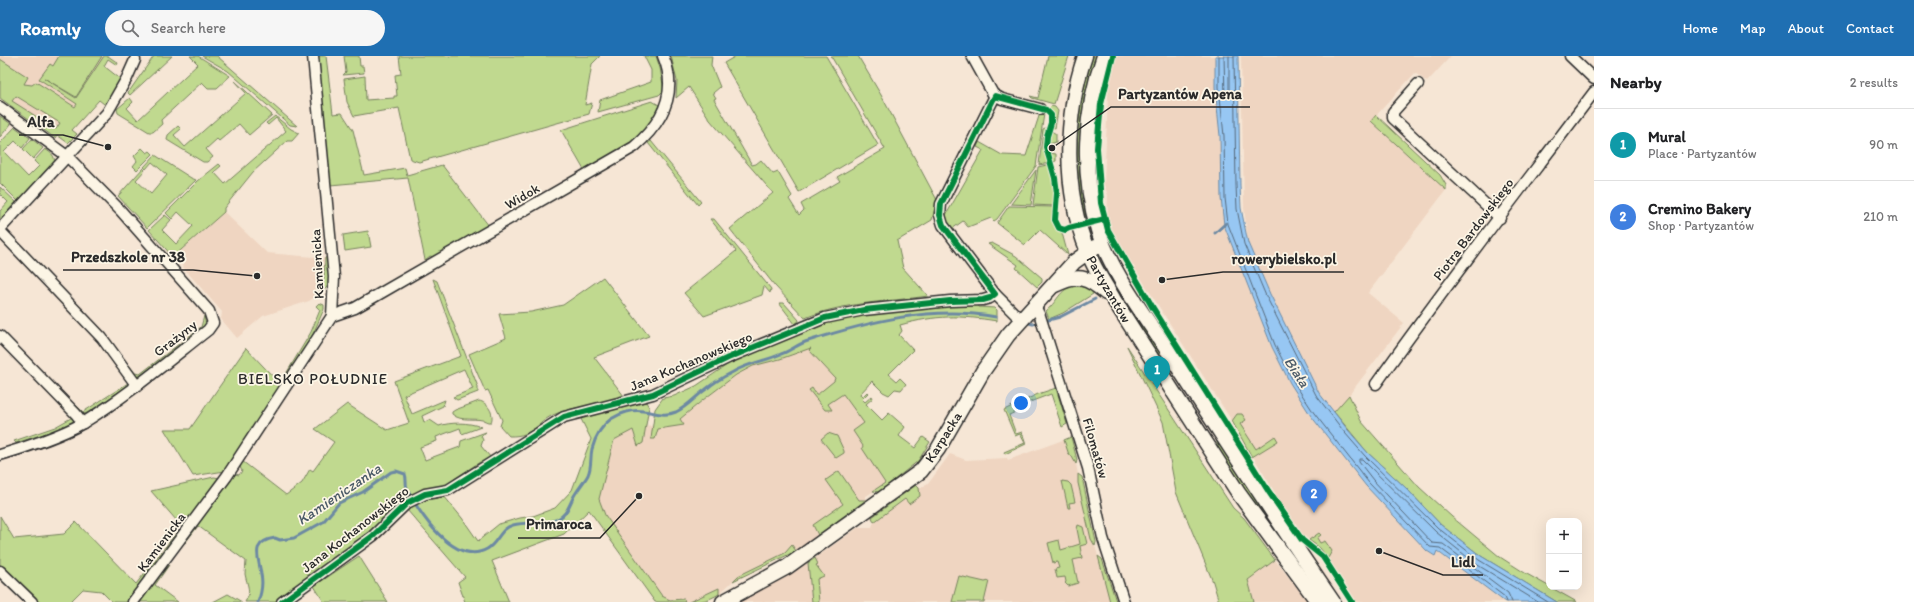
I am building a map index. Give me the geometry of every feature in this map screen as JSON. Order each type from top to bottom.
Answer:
[{"type":"main road","name":"Partyzantów","points":[[1085,56],[1075,92],[1069,150],[1074,200],[1088,251],[1095,267],[1114,300],[1200,433],[1248,506],[1318,602]]},
{"type":"main road","name":"Partyzantów","points":[[1104,56],[1093,91],[1090,110],[1087,155],[1092,204],[1103,244],[1122,280],[1214,424],[1333,602]]},
{"type":"main road","name":"Karpacka","points":[[723,602],[787,567],[921,470],[938,449],[988,362],[1020,319],[1037,310],[1049,288],[1079,257],[1103,244]]},
{"type":"main road","points":[[1049,288],[1069,278],[1082,278],[1094,282],[1114,300]]},
{"type":"main road","points":[[1200,433],[1214,424]]},
{"type":"street","name":"Kamienicka","points":[[133,602],[227,476],[332,316],[334,277],[313,56]]},
{"type":"street","name":"Widok","points":[[332,316],[355,308],[634,147],[648,135],[656,125],[665,107],[669,88],[669,78],[667,65],[663,56]]},
{"type":"street","points":[[972,56],[991,92],[995,96],[1040,109]]},
{"type":"street","points":[[1570,56],[1594,79]]},
{"type":"street","points":[[135,60],[127,78],[107,113],[0,230],[102,338],[136,386]]},
{"type":"street","points":[[1418,84],[1392,112],[1393,118],[1500,218]]},
{"type":"street","name":"Piotra Bardowskiego","points":[[1376,384],[1420,321],[1500,218],[1594,92]]},
{"type":"street","points":[[995,96],[941,204],[940,215],[943,225],[995,294],[1020,319]]},
{"type":"street","name":"Grażyny","points":[[0,107],[67,156],[121,211],[209,311],[212,317],[212,323],[208,330],[136,386],[83,423],[69,430],[0,455]]},
{"type":"street","name":"Jana Kochanowskiego","points":[[282,602],[373,536],[407,503],[420,496],[448,490],[564,417],[653,394],[728,358],[825,318],[864,310],[950,301],[983,300],[990,298],[995,294]]},
{"type":"street","name":"Filomatów","points":[[1037,310],[1088,468],[1102,538],[1124,602]]},
{"type":"street","points":[[0,336],[83,423]]},
{"type":"street","points":[[0,571],[32,602]]},
{"type":"shaded area","points":[[0,56],[108,56],[57,135],[0,96]]},
{"type":"shaded area","points":[[1117,56],[1215,56],[1224,225],[1272,347],[1290,383],[1311,416],[1366,486],[1427,551],[1435,556],[1436,551],[1505,602],[1357,602],[1324,552],[1298,531],[1232,421],[1114,236],[1107,221],[1108,195],[1104,185],[1109,75]]},
{"type":"shaded area","points":[[1241,56],[1451,56],[1427,82],[1415,73],[1371,121],[1446,190],[1368,293],[1404,323],[1349,395],[1334,412],[1319,393],[1309,374],[1270,295],[1248,243],[1244,208]]},
{"type":"shaded area","points":[[224,212],[267,253],[325,258],[321,292],[309,301],[263,316],[237,338],[221,319],[222,312],[182,266],[184,262],[177,254]]},
{"type":"shaded area","points":[[811,347],[918,461],[879,492],[874,491],[866,496],[866,500],[796,551],[733,581],[719,594],[702,602],[655,602],[589,510],[606,437],[633,424],[653,426],[680,419],[736,375],[753,366],[780,359]]},
{"type":"shaded area","points":[[1071,437],[1077,460],[1076,464],[1078,474],[1082,477],[1096,542],[1095,546],[1098,556],[1102,559],[1117,602],[740,602],[808,563],[859,527],[872,527],[874,522],[872,517],[913,486],[916,485],[920,488],[928,484],[950,454],[966,460],[1007,458],[1008,460]]},
{"type":"shaded area","points":[[1275,560],[1308,602],[1254,602],[1248,580]]},
{"type":"green space","points":[[59,56],[102,56],[76,97],[44,78],[76,98],[104,56],[108,56],[118,63],[117,65],[108,59],[104,66],[123,81],[110,104],[104,104],[99,100],[72,130],[77,134],[68,143],[57,135],[55,138],[0,98],[0,59],[28,77],[24,84],[32,85],[36,82],[75,107],[77,104],[39,79],[50,64],[53,66]],"holes":[[[16,96],[60,123],[56,129],[12,101]]]},
{"type":"green space","points":[[154,56],[172,56],[130,95],[128,93]]},
{"type":"green space","points":[[190,56],[198,56],[230,76],[217,88],[208,88],[202,82],[161,120],[162,124],[153,132],[149,132],[118,113],[117,109],[130,98],[133,102],[127,108],[138,120],[198,64]]},
{"type":"green space","points":[[202,56],[217,56],[297,126],[290,125],[228,71]]},
{"type":"green space","points":[[318,56],[326,56],[333,114],[342,113],[353,130],[364,175],[405,168],[407,175],[442,165],[489,226],[434,257],[430,256],[425,260],[408,178],[330,185]]},
{"type":"green space","points":[[344,56],[359,56],[360,66],[363,66],[364,73],[343,75],[346,72]]},
{"type":"green space","points":[[399,56],[600,56],[592,64],[585,105],[592,103],[589,114],[419,162],[410,159],[399,108],[354,116],[347,102],[344,79],[365,76],[366,100],[394,98],[394,96],[397,96],[395,75],[401,74]]},
{"type":"green space","points":[[644,56],[656,56],[664,90],[659,95],[598,112],[600,100],[651,82],[651,70]]},
{"type":"green space","points":[[671,56],[712,56],[711,65],[720,87],[713,93],[716,98],[714,99],[752,165],[761,160],[773,174],[778,172],[792,196],[789,199],[799,215],[804,210],[801,204],[840,181],[837,177],[885,149],[831,56],[858,56],[881,95],[937,200],[932,220],[897,241],[903,268],[928,296],[866,303],[835,309],[805,318],[775,286],[730,229],[773,193],[710,120],[689,87],[676,98],[677,81]]},
{"type":"green space","points":[[736,56],[826,56],[878,145],[799,192],[724,63]]},
{"type":"green space","points":[[1048,56],[1069,56],[1054,104],[1032,98],[1030,96],[1038,98]]},
{"type":"green space","points":[[1092,56],[1097,56],[1086,95],[1081,135],[1081,176],[1086,217],[1083,217],[1077,175],[1077,136],[1082,97]]},
{"type":"green space","points":[[235,81],[272,115],[249,135],[239,124],[219,141],[217,139],[206,149],[213,157],[207,162],[203,162],[167,140],[168,135],[178,126],[181,129],[174,135],[185,147],[246,93]]},
{"type":"green space","points":[[652,101],[659,105],[654,117],[639,137],[618,152],[584,170],[561,130]]},
{"type":"green space","points":[[1051,106],[1055,107],[1058,111],[1055,128],[1051,127],[1054,118],[1049,108]]},
{"type":"green space","points":[[1040,113],[1044,114],[1036,166],[997,219],[994,221],[991,218],[968,227],[963,221],[952,229],[947,221],[946,215],[983,150],[977,147],[979,142],[1002,155],[1026,156]]},
{"type":"green space","points":[[1376,115],[1440,175],[1446,185],[1446,190],[1371,121]]},
{"type":"green space","points":[[0,116],[11,124],[0,137]]},
{"type":"green space","points":[[275,116],[291,129],[299,133],[292,141],[287,141],[253,172],[224,208],[224,212],[173,257],[149,230],[165,215],[171,220],[162,230],[176,244],[193,226],[178,212],[172,219],[166,213],[198,181],[219,164],[221,166],[214,172],[225,184],[286,131],[276,118],[268,125],[266,123]]},
{"type":"green space","points":[[15,127],[30,138],[22,148],[15,141],[4,152],[28,177],[39,166],[34,161],[45,149],[54,159],[54,164],[47,169],[18,201],[0,183],[0,143]]},
{"type":"green space","points":[[1043,129],[1047,129],[1045,148],[1050,163],[1039,165]]},
{"type":"green space","points":[[1050,130],[1056,134],[1056,142],[1050,144],[1050,152],[1048,146]]},
{"type":"green space","points":[[32,139],[43,148],[33,159],[23,149]]},
{"type":"green space","points":[[651,141],[701,202],[698,205],[648,143]]},
{"type":"green space","points":[[142,148],[147,153],[150,151],[153,154],[137,170],[133,166],[137,161],[134,156]]},
{"type":"green space","points":[[1050,153],[1056,154],[1056,161],[1053,162]]},
{"type":"green space","points":[[155,155],[196,180],[147,228],[118,196],[143,168],[145,170],[136,180],[151,194],[167,175],[152,162],[146,169],[144,167]]},
{"type":"green space","points":[[1051,164],[1055,193],[1055,206],[1033,205],[1038,167]]},
{"type":"green space","points":[[1036,170],[1031,205],[1011,204]]},
{"type":"green space","points":[[0,187],[16,202],[0,220],[0,211],[8,202],[0,194]]},
{"type":"green space","points":[[1009,206],[1054,207],[1054,226],[1062,233],[1068,255],[1040,230],[1025,245],[997,223]]},
{"type":"green space","points":[[710,219],[714,219],[771,289],[770,293],[764,286],[762,295],[704,316],[684,293],[736,251]]},
{"type":"green space","points":[[368,231],[371,247],[345,251],[343,235]]},
{"type":"green space","points":[[992,243],[1016,256],[1042,278],[1042,282],[1037,287],[1016,268],[1018,265],[988,244]]},
{"type":"green space","points":[[328,257],[330,280],[326,288],[316,296],[323,283],[325,258]]},
{"type":"green space","points":[[603,277],[649,336],[594,357],[624,396],[623,399],[558,413],[551,416],[525,434],[509,436],[500,426],[502,420],[488,390],[485,391],[469,354],[506,338],[499,314],[531,312],[563,305]]},
{"type":"green space","points":[[433,279],[437,281],[478,387],[478,392],[457,400],[453,397],[473,389],[464,369],[404,395],[412,414],[445,400],[443,406],[422,416],[424,422],[430,420],[439,426],[460,423],[481,427],[462,434],[460,428],[436,437],[437,441],[420,447],[425,460],[460,447],[461,441],[486,432],[481,436],[483,440],[481,446],[491,458],[484,463],[480,462],[454,479],[453,484],[422,490],[405,497],[392,514],[363,540],[276,602],[245,602],[249,592],[245,574],[246,561],[198,526],[185,543],[183,541],[232,473],[239,475],[242,471],[239,465],[242,461],[286,495],[302,483],[310,469],[313,471],[334,442],[315,429],[347,404],[387,430],[409,423],[394,381],[461,356]]},
{"type":"green space","points":[[1079,284],[1090,289],[1093,294],[1063,313],[1049,319],[1046,311],[1051,307],[1060,294],[1067,288]]},
{"type":"green space","points":[[1117,292],[1139,318],[1174,374],[1148,340]]},
{"type":"green space","points":[[319,303],[324,305],[324,309],[313,334],[282,386],[225,471],[193,476],[164,429],[190,429],[246,348],[280,384],[311,332],[320,310],[316,306]]},
{"type":"green space","points":[[779,303],[784,303],[799,320],[798,322],[795,324]]},
{"type":"green space","points":[[977,304],[979,307],[995,308],[997,310],[997,321],[948,317],[925,319],[900,325],[902,331],[899,335],[913,350],[889,374],[897,381],[900,378],[906,384],[901,390],[895,389],[889,395],[883,392],[872,381],[860,394],[862,397],[867,392],[868,393],[862,399],[865,402],[872,396],[873,398],[866,404],[882,420],[889,413],[905,427],[899,436],[915,448],[923,437],[930,442],[918,461],[879,492],[873,491],[885,483],[862,448],[863,446],[853,431],[864,423],[843,394],[828,404],[832,410],[825,410],[809,390],[812,388],[816,394],[818,394],[834,381],[835,378],[809,350],[811,348],[780,359],[753,366],[736,375],[680,419],[684,425],[658,429],[655,439],[651,439],[655,409],[663,398],[674,396],[696,386],[733,361],[800,332],[840,318],[924,307]]},
{"type":"green space","points":[[204,316],[206,325],[140,377],[136,376],[128,367],[129,365],[135,373],[140,374],[201,327]]},
{"type":"green space","points":[[1127,346],[1233,508],[1244,518],[1275,560],[1248,580],[1254,602],[1219,602],[1213,582],[1176,492],[1163,422]]},
{"type":"green space","points":[[121,373],[129,383],[128,386],[87,413],[83,414],[75,406],[75,404],[83,412],[128,383]]},
{"type":"green space","points":[[1056,388],[1067,424],[1062,427],[1051,394],[1014,408],[1016,412],[1009,415],[1016,434],[1022,432],[1026,444],[1005,454],[1004,452],[1025,443],[1020,434],[1015,436],[1004,410],[1038,394]]},
{"type":"green space","points":[[1349,395],[1361,421],[1419,487],[1452,517],[1500,557],[1546,585],[1546,590],[1555,590],[1577,602],[1557,602],[1481,556],[1441,525],[1406,488],[1368,453],[1334,412]]},
{"type":"green space","points":[[479,401],[490,409],[492,415],[491,422],[479,419],[464,419],[456,417],[452,414],[455,410]]},
{"type":"green space","points":[[646,402],[649,407],[643,443],[638,446],[633,430],[614,440],[599,499],[605,515],[662,596],[670,600],[684,599],[685,602],[655,602],[589,510],[564,534],[492,561],[509,602],[465,602],[458,582],[465,577],[407,510],[423,499],[444,496],[478,541],[499,524],[533,516],[555,508],[572,490],[591,439],[580,417]]},
{"type":"green space","points":[[71,413],[74,422],[68,426],[16,443],[14,441],[55,427],[71,418]]},
{"type":"green space","points":[[1237,414],[1242,414],[1246,420],[1240,424],[1256,449],[1275,436],[1278,441],[1252,457],[1232,421]]},
{"type":"green space","points":[[828,433],[837,436],[844,451],[844,453],[836,458],[821,439]]},
{"type":"green space","points":[[1071,437],[1077,460],[1076,464],[1071,455],[1069,455],[1064,440]]},
{"type":"green space","points":[[1217,439],[1272,525],[1260,514],[1235,477],[1217,448]]},
{"type":"green space","points":[[839,471],[859,500],[866,500],[818,535],[813,525],[843,504],[826,480]]},
{"type":"green space","points":[[1078,474],[1082,477],[1096,542],[1095,546],[1091,539],[1078,483]]},
{"type":"green space","points":[[214,477],[220,478],[183,528],[151,491]]},
{"type":"green space","points":[[1062,481],[1068,482],[1071,485],[1075,502],[1069,503],[1070,508],[1068,508]]},
{"type":"green space","points":[[916,485],[919,488],[920,496],[909,504],[905,499],[874,522],[872,517]]},
{"type":"green space","points":[[0,516],[14,539],[64,534],[76,522],[136,584],[177,532],[179,534],[128,602],[112,602],[101,591],[83,589],[70,602],[39,602],[0,567]]},
{"type":"green space","points":[[1078,525],[1083,527],[1087,544],[1080,546],[1082,558],[1073,560],[1078,583],[1068,586],[1065,583],[1065,577],[1057,578],[1055,569],[1059,568],[1057,562],[1053,563],[1048,543],[1059,540],[1061,550],[1080,544],[1077,529]]},
{"type":"green space","points":[[1319,533],[1321,535],[1317,538],[1320,543],[1325,541],[1332,551],[1328,558],[1320,548],[1309,540]]},
{"type":"green space","points":[[792,545],[796,551],[733,581],[738,576],[785,553]]},
{"type":"green space","points":[[359,556],[388,602],[324,602],[314,586]]},
{"type":"green space","points":[[1098,556],[1102,559],[1116,601],[1110,602]]},
{"type":"green space","points":[[815,558],[818,564],[816,565],[824,576],[817,579],[819,602],[812,602],[808,563]]},
{"type":"green space","points":[[167,564],[169,565],[155,585],[178,602],[138,602]]},
{"type":"green space","points":[[959,576],[985,582],[989,581],[984,602],[952,602]]},
{"type":"green space","points":[[719,588],[719,594],[712,598],[689,602]]},
{"type":"green space","points":[[228,594],[242,602],[213,602]]},
{"type":"water","name":"Biała","points":[[1215,56],[1238,56],[1241,208],[1248,243],[1270,294],[1319,393],[1368,453],[1406,488],[1441,525],[1481,556],[1557,602],[1505,602],[1437,551],[1435,556],[1427,551],[1366,486],[1311,416],[1290,383],[1272,347],[1224,225],[1221,198],[1220,136],[1215,87]]},
{"type":"waterway","name":"Kamieniczanka","points":[[1215,233],[1226,223]]},
{"type":"waterway","name":"Kamieniczanka","points":[[1029,323],[1033,324],[1060,317],[1095,299]]},
{"type":"waterway","name":"Kamieniczanka","points":[[258,602],[262,581],[258,552],[262,543],[275,538],[280,540],[294,538],[323,522],[339,503],[363,492],[391,472],[396,471],[405,474],[406,486],[412,499],[439,535],[463,551],[475,553],[487,549],[505,529],[513,525],[548,522],[560,518],[568,509],[573,498],[588,475],[592,449],[599,432],[607,422],[618,415],[635,411],[663,414],[676,412],[722,378],[738,369],[788,351],[804,342],[877,322],[924,314],[948,313],[996,317]]},
{"type":"cycle path","points":[[1113,56],[1101,104],[1097,148],[1101,203],[1108,230],[1153,308],[1269,492],[1302,540],[1323,557],[1352,602]]},
{"type":"cycle path","points":[[282,602],[373,536],[407,503],[425,494],[448,490],[564,417],[653,394],[728,358],[825,318],[864,310],[950,301],[983,300],[990,298],[995,294],[943,225],[940,215],[941,204],[995,96],[1046,110],[1051,115],[1051,123],[1047,136],[1046,147],[1055,178],[1057,193],[1055,220],[1059,228],[1065,230],[1105,219]]},
{"type":"place","name":"Alfa","points":[[108,147]]},
{"type":"place","name":"Partyzantów Apena","points":[[1052,148]]},
{"type":"place","name":"Przedszkole nr 38","points":[[257,276]]},
{"type":"place","name":"rowerybielsko.pl","points":[[1162,280]]},
{"type":"place","name":"Mural","points":[[1157,389]]},
{"type":"place","name":"Primaroca","points":[[639,496]]},
{"type":"place","name":"Cremino Bakery","points":[[1314,513]]},
{"type":"place","name":"Lidl","points":[[1379,551]]},
{"type":"district","name":"BIELSKO POŁUDNIE","points":[[313,379]]}]
